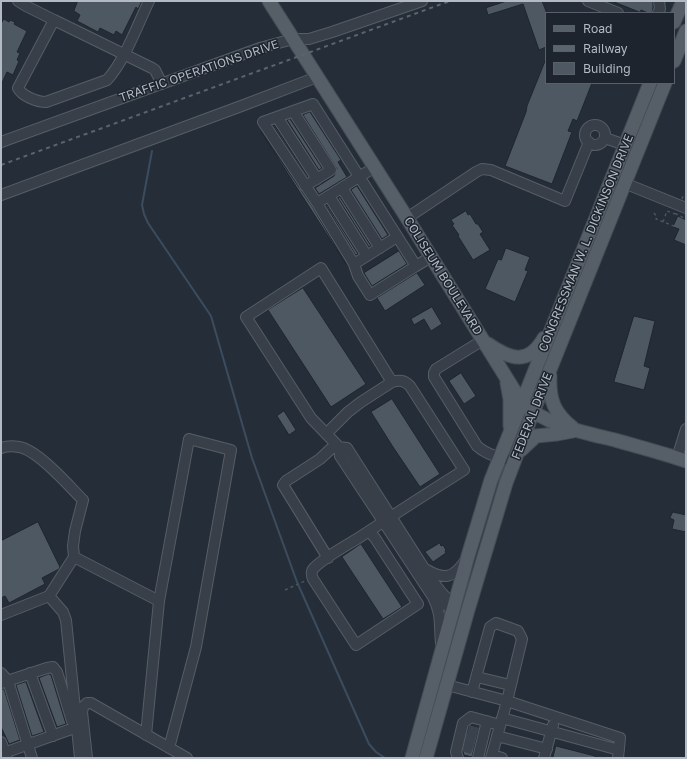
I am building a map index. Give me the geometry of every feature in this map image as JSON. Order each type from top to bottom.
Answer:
[{"type":"main road","name":"COLISEUM BOULEVARD","points":[[269,1],[375,167],[522,403],[533,412],[558,425],[682,459]]},
{"type":"main road","points":[[675,20],[682,8]]},
{"type":"main road","points":[[675,58],[686,31]]},
{"type":"main road","name":"CONGRESSMAN W. L. DICKINSON DRIVE","points":[[522,403],[650,84]]},
{"type":"main road","name":"FEDERAL DRIVE","points":[[426,758],[468,610],[515,459],[550,368],[665,84]]},
{"type":"main road","points":[[482,340],[509,357],[518,358],[529,355],[539,347],[555,319]]},
{"type":"main road","points":[[550,368],[550,392],[553,406],[564,421],[576,430]]},
{"type":"main road","points":[[506,377],[510,399],[509,433]]},
{"type":"main road","name":"FEDERAL DRIVE","points":[[412,758],[483,506],[509,433],[522,403]]},
{"type":"main road","points":[[515,459],[525,445],[536,436],[576,430]]},
{"type":"main road","points":[[454,606],[468,610]]},
{"type":"street","points":[[18,1],[152,68],[155,70],[162,84]]},
{"type":"street","points":[[54,20],[18,88],[22,93],[39,102],[46,102],[106,80],[116,70],[149,1]]},
{"type":"street","name":"TRAFFIC OPERATIONS DRIVE","points":[[1,142],[260,48],[294,39],[309,39],[422,1]]},
{"type":"street","points":[[588,1],[616,12]]},
{"type":"street","points":[[658,12],[660,9],[659,1]]},
{"type":"street","points":[[1,195],[317,77]]},
{"type":"street","points":[[416,266],[313,104],[263,122],[306,186],[354,264],[358,276],[370,296],[431,257]]},
{"type":"street","points":[[293,111],[330,170],[306,186]]},
{"type":"street","points":[[277,117],[318,179]]},
{"type":"street","points":[[591,125],[599,125],[604,130],[605,138],[598,144],[594,145],[585,138],[586,130],[591,125]]},
{"type":"street","points":[[605,138],[625,145]]},
{"type":"street","points":[[407,218],[476,172],[486,169],[566,200],[589,142]]},
{"type":"street","points":[[317,204],[375,167]]},
{"type":"street","points":[[612,178],[686,208]]},
{"type":"street","points":[[342,188],[380,248]]},
{"type":"street","points":[[329,196],[367,256]]},
{"type":"street","points":[[354,264],[397,237]]},
{"type":"street","points":[[392,382],[321,268],[246,317],[311,418],[337,446],[347,448],[437,606],[440,615],[442,651]]},
{"type":"street","points":[[482,340],[436,369],[434,377],[477,446],[482,451],[500,458],[515,459]]},
{"type":"street","points":[[326,434],[346,413],[361,402],[392,382],[400,380],[406,382],[410,386],[464,470],[387,519],[328,558],[313,569],[311,576],[356,646],[418,604],[369,531]]},
{"type":"street","points":[[682,459],[686,429]]},
{"type":"street","points":[[146,735],[159,601],[189,439],[231,450],[196,647],[169,748]]},
{"type":"street","points":[[1,448],[7,446],[20,447],[30,452],[47,464],[83,500],[75,532],[73,546],[74,557],[49,596],[1,615]]},
{"type":"street","points":[[328,558],[283,485],[286,481],[337,446]]},
{"type":"street","points":[[483,506],[498,510]]},
{"type":"street","points":[[387,519],[441,592],[454,606]]},
{"type":"street","points":[[424,568],[443,577],[452,574],[461,567],[468,556]]},
{"type":"street","points":[[74,557],[159,601]]},
{"type":"street","points":[[49,596],[63,612],[66,620],[80,758]]},
{"type":"street","points":[[432,596],[447,606],[454,606]]},
{"type":"street","points":[[472,692],[490,627],[496,623],[518,631],[522,639],[491,756],[502,758]]},
{"type":"street","points":[[32,758],[3,679],[53,667],[57,672],[76,728]]},
{"type":"street","points":[[30,673],[53,736]]},
{"type":"street","points":[[477,677],[510,685]]},
{"type":"street","points":[[447,685],[506,701],[620,738],[618,754],[552,732],[501,721],[487,721],[471,717],[463,723],[462,738],[456,752],[458,758]]},
{"type":"street","points":[[87,758],[82,712],[83,707],[87,703],[91,703],[187,758]]},
{"type":"street","points":[[497,736],[546,754],[556,717]]},
{"type":"street","points":[[479,744],[487,721]]},
{"type":"street","points":[[1,742],[4,755],[76,728]]},
{"type":"path","points":[[663,222],[667,211],[676,214]]},
{"type":"path","points":[[654,213],[657,217],[656,219],[674,226]]},
{"type":"path","points":[[285,590],[304,582]]},
{"type":"building","points":[[78,1],[142,1],[138,9],[136,7],[122,35],[116,31],[114,35],[100,28],[98,32],[77,21],[80,15],[74,11]]},
{"type":"building","points":[[507,1],[542,1],[546,11],[545,47],[539,50],[523,4],[488,15],[486,8]]},
{"type":"building","points":[[612,1],[653,2],[652,12],[641,10],[640,12]]},
{"type":"building","points":[[4,19],[9,22],[10,20],[15,22],[14,24],[27,31],[17,52],[20,53],[17,60],[19,61],[13,75],[7,72],[1,85],[1,24]]},
{"type":"building","points":[[545,61],[545,84],[592,84],[577,121],[573,119],[568,131],[572,132],[552,184],[505,166]]},
{"type":"building","points":[[310,112],[341,160],[338,162],[347,177],[319,194],[315,188],[334,176],[337,169],[303,115]]},
{"type":"building","points":[[290,119],[322,168],[319,170],[287,120]]},
{"type":"building","points":[[274,125],[308,177],[307,177]]},
{"type":"building","points":[[261,132],[312,206],[346,264]]},
{"type":"building","points":[[357,186],[388,235],[382,239],[351,190]]},
{"type":"building","points":[[340,197],[371,246],[369,247],[338,198]]},
{"type":"building","points":[[327,205],[358,254],[356,255]]},
{"type":"building","points":[[466,211],[468,215],[470,214],[483,232],[480,234],[490,250],[473,260],[458,236],[459,235],[452,225],[454,224],[451,220]]},
{"type":"building","points":[[678,216],[686,220],[686,245],[674,240],[679,229],[673,227]]},
{"type":"building","points":[[506,248],[530,257],[525,270],[528,271],[515,302],[485,289],[498,259],[501,260]]},
{"type":"building","points":[[399,251],[407,264],[372,286],[364,273]]},
{"type":"building","points":[[417,273],[425,285],[385,311],[377,298]]},
{"type":"building","points":[[303,288],[366,384],[331,407],[268,310]]},
{"type":"building","points":[[432,307],[442,324],[431,331],[424,319],[414,325],[411,319]]},
{"type":"building","points":[[634,316],[655,321],[644,366],[650,368],[644,390],[614,382]]},
{"type":"building","points":[[461,373],[476,396],[464,404],[449,381]]},
{"type":"building","points":[[392,399],[440,474],[420,487],[371,412]]},
{"type":"building","points":[[284,411],[296,430],[289,435],[277,416]]},
{"type":"building","points":[[673,512],[686,515],[686,532],[672,529],[674,520],[670,518]]},
{"type":"building","points":[[38,522],[60,567],[42,578],[45,584],[9,603],[5,596],[1,598],[1,541]]},
{"type":"building","points":[[440,543],[446,550],[446,553],[433,562],[425,552]]},
{"type":"building","points":[[361,544],[402,607],[383,619],[342,557]]},
{"type":"building","points":[[49,674],[51,675],[66,724],[57,727],[39,678]]},
{"type":"building","points":[[26,682],[44,732],[32,736],[16,685]]},
{"type":"building","points":[[1,689],[4,689],[20,740],[9,744],[1,727]]},
{"type":"building","points":[[470,726],[479,728],[472,757],[464,755],[463,752]]},
{"type":"building","points":[[556,746],[595,756],[595,758],[553,758]]},
{"type":"waterway","points":[[152,151],[142,205],[144,214],[148,223],[211,316],[252,458],[297,582],[369,744],[376,752],[385,758]]},
{"type":"tunnel","points":[[468,730],[479,733]]},
{"type":"tunnel","points":[[465,739],[477,742]]},
{"type":"tunnel","points":[[463,746],[474,750]]},
{"type":"railway","points":[[1,165],[450,1]]}]
